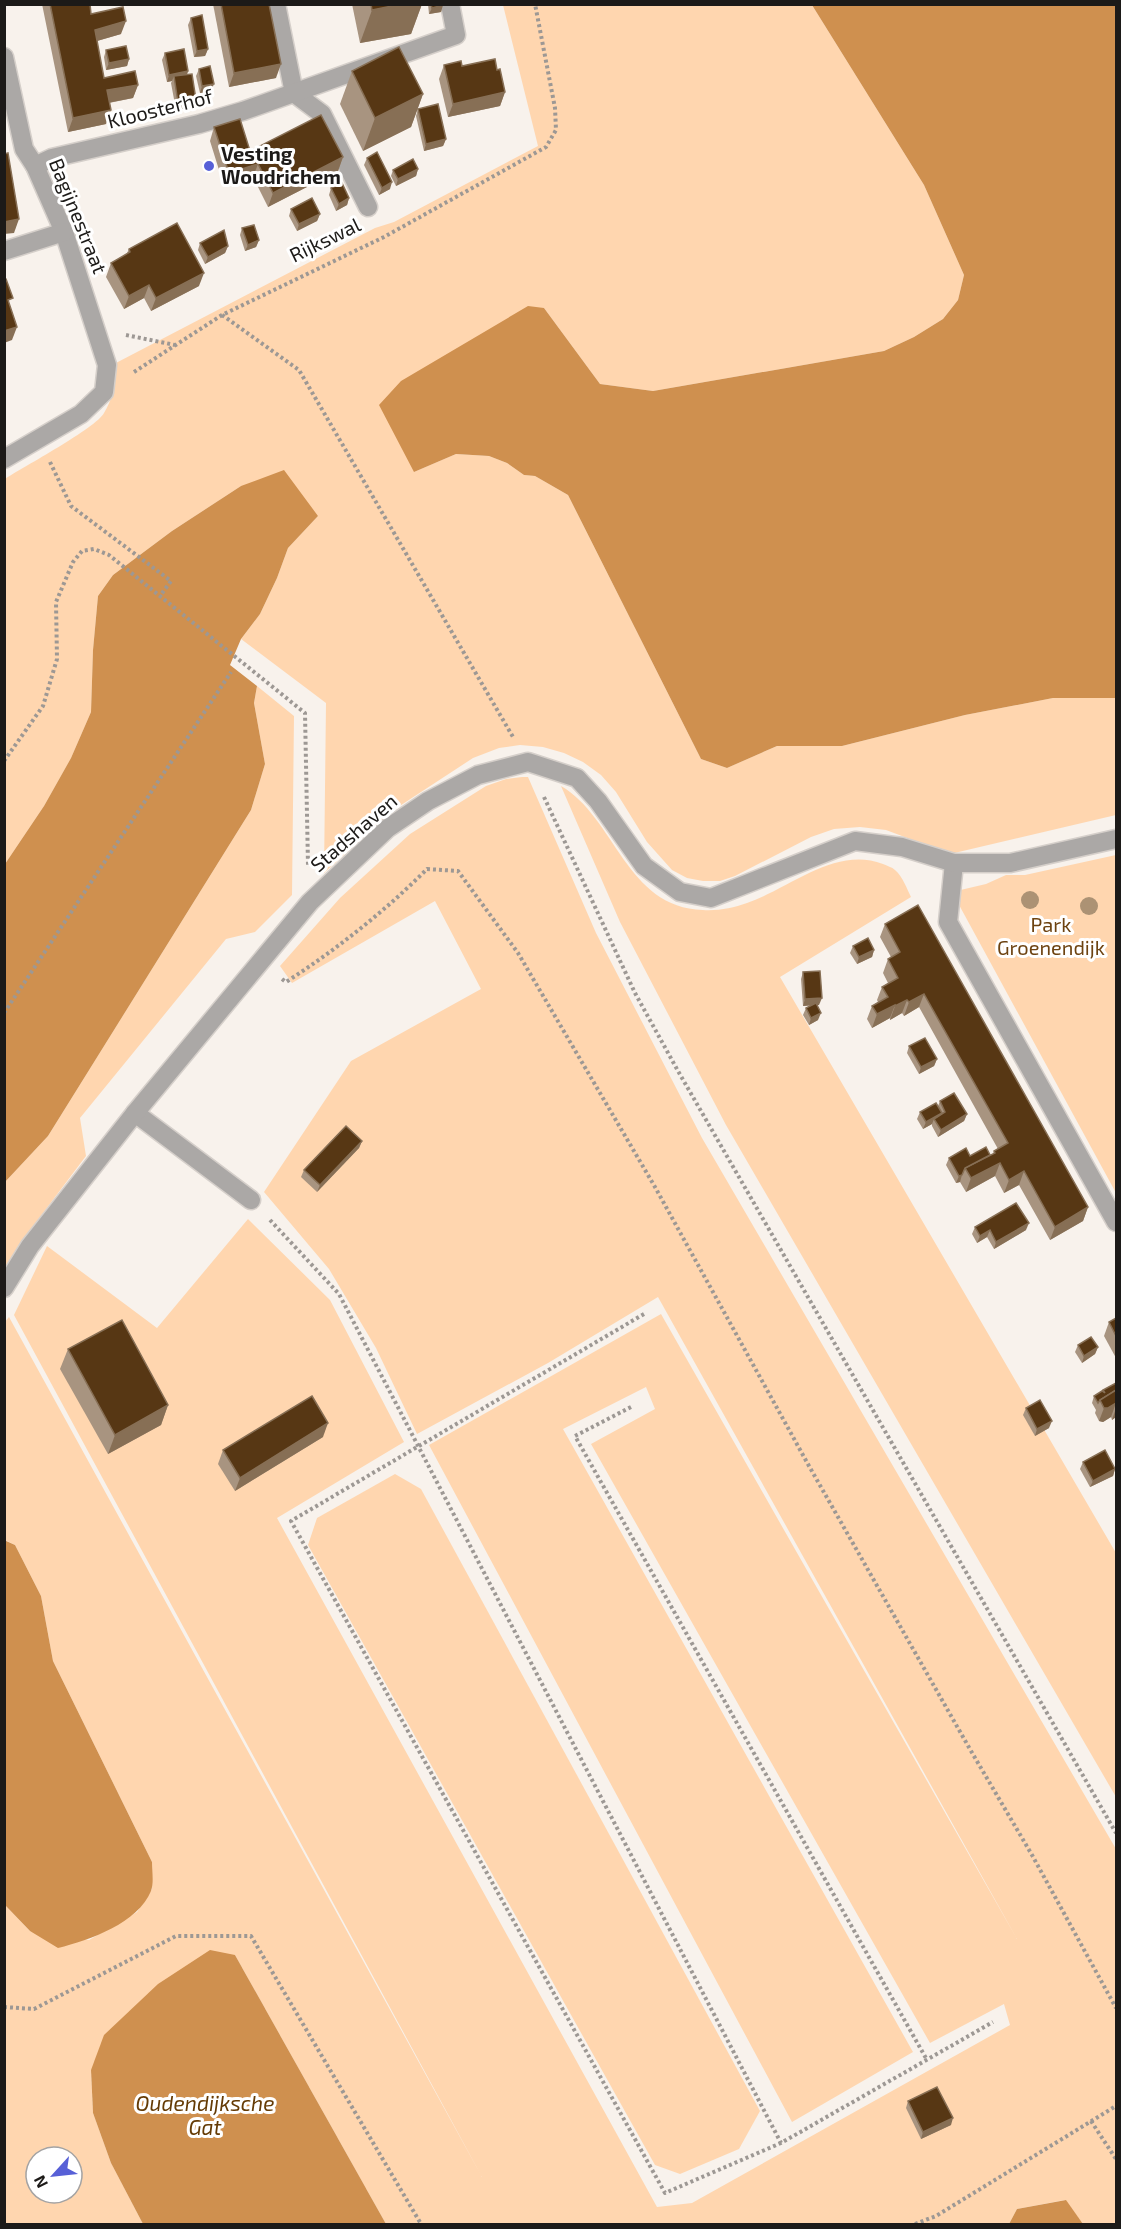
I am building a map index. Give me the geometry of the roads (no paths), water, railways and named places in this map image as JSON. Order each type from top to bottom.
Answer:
[{"type":"street","points":[[276,4],[294,93],[322,114],[368,207]]},
{"type":"street","name":"Kloosterhof","points":[[35,166],[52,158],[199,124],[294,93],[456,34],[450,4]]},
{"type":"street","name":"Bagijnestraat","points":[[4,57],[24,149],[35,166],[64,232],[97,328],[107,365],[104,392],[81,414],[4,459]]},
{"type":"street","points":[[4,251],[64,232]]},
{"type":"street","name":"Stadshaven","points":[[4,1288],[30,1246],[135,1113],[310,902],[388,828],[428,801],[478,776],[528,762],[577,778],[598,801],[644,866],[680,892],[711,898],[855,841],[902,847],[954,863]]},
{"type":"street","points":[[1116,839],[1010,863],[954,863],[948,922],[1116,1222]]},
{"type":"street","points":[[135,1113],[251,1200]]},
{"type":"water","points":[[812,5],[1116,5],[1116,698],[1053,698],[965,715],[842,746],[777,746],[727,768],[701,759],[568,495],[535,476],[524,475],[507,463],[489,456],[456,454],[414,472],[379,405],[401,381],[528,306],[544,308],[600,384],[653,391],[884,351],[914,337],[943,319],[958,300],[964,275],[924,185]]},
{"type":"water","points":[[284,470],[318,516],[288,548],[260,614],[241,639],[230,665],[257,686],[254,703],[265,764],[251,810],[48,1136],[5,1182],[5,864],[44,806],[71,758],[91,712],[98,596],[113,575],[172,531],[241,486]]},
{"type":"water","points":[[4,1540],[15,1545],[41,1596],[53,1661],[152,1862],[151,1891],[145,1902],[135,1912],[124,1921],[98,1935],[58,1948],[30,1931],[5,1905]]},
{"type":"water","name":"Oudendijksche Gat","points":[[210,1950],[235,1955],[386,2224],[143,2224],[111,2163],[93,2113],[91,2070],[104,2035],[158,1984]]},
{"type":"water","points":[[1066,2200],[1083,2224],[1009,2224],[1017,2209]]},
{"type":"place","name":"Vesting Woudrichem","points":[[209,166]]},
{"type":"park label","name":"Park Groenendijk","points":[[1051,936]]}]
